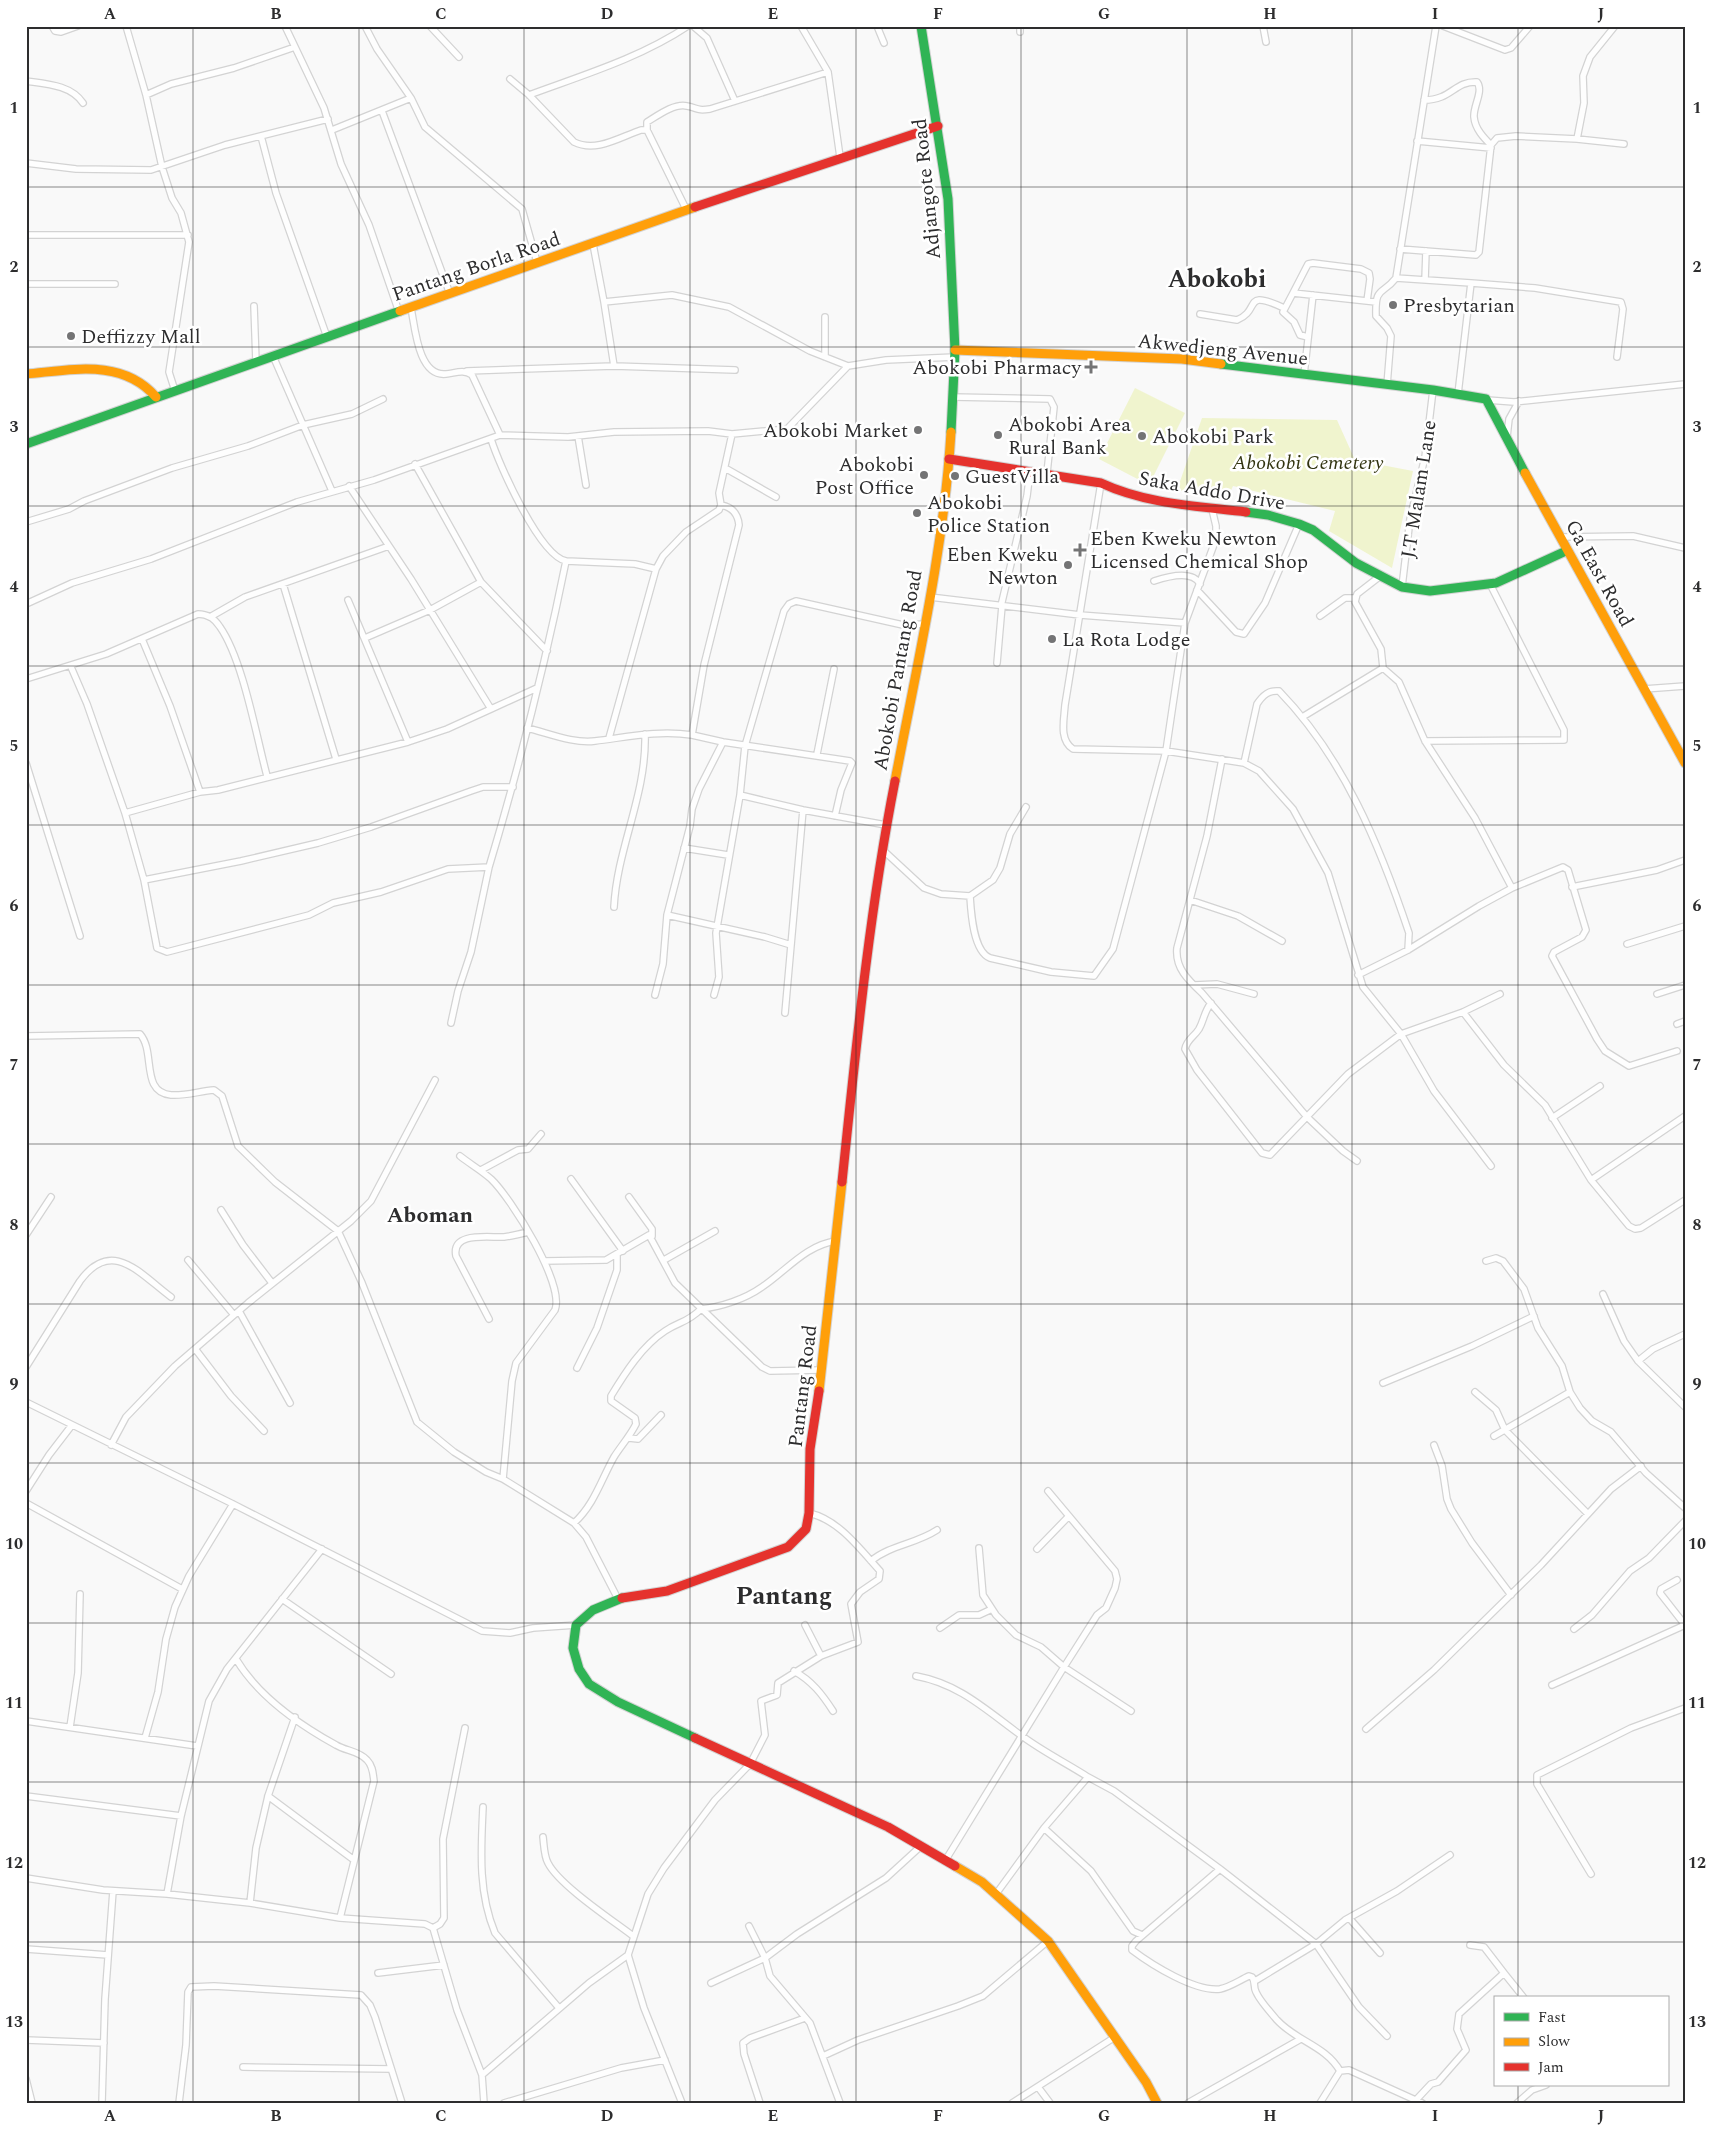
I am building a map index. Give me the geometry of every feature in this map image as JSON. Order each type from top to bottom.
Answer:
[{"type":"street","points":[[52,26],[55,31],[61,32],[78,26]]},
{"type":"street","points":[[126,26],[146,95],[162,167],[189,242],[169,372],[175,392]]},
{"type":"street","points":[[284,26],[328,119],[341,164],[369,225],[398,312]]},
{"type":"street","points":[[365,26],[376,49],[411,98],[425,127],[522,210],[537,262]]},
{"type":"street","points":[[430,26],[459,57]]},
{"type":"street","points":[[529,95],[623,60],[688,26]]},
{"type":"street","points":[[693,26],[706,38],[735,101]]},
{"type":"street","points":[[801,26],[828,72],[840,157]]},
{"type":"street","points":[[877,26],[884,43]]},
{"type":"street","name":"Adjangote Road","points":[[921,26],[948,199],[955,353]]},
{"type":"street","points":[[1263,26],[1266,42]]},
{"type":"street","points":[[1387,385],[1391,336],[1387,328],[1376,316],[1376,302],[1379,292],[1396,278],[1436,26]]},
{"type":"street","points":[[1443,26],[1504,50],[1511,48],[1530,26]]},
{"type":"street","points":[[1577,139],[1584,103],[1583,76],[1590,57],[1615,26]]},
{"type":"street","points":[[146,95],[171,84],[234,68],[295,47]]},
{"type":"street","points":[[687,211],[647,130],[647,122],[681,105],[689,106],[698,111],[710,110],[828,72]]},
{"type":"street","points":[[510,79],[529,95],[580,146],[595,146],[641,130],[647,130]]},
{"type":"street","points":[[26,81],[67,89],[77,94],[83,103]]},
{"type":"street","points":[[1424,100],[1442,98],[1463,82],[1477,82],[1479,87],[1474,118],[1482,135],[1491,146]]},
{"type":"street","points":[[332,130],[411,98]]},
{"type":"street","points":[[382,111],[450,294]]},
{"type":"street","points":[[26,163],[76,170],[151,170],[184,157],[328,119]]},
{"type":"street","name":"Pantang Borla Road","points":[[26,444],[537,262],[840,157],[938,126]]},
{"type":"street","points":[[261,136],[276,194],[327,337]]},
{"type":"street","points":[[1400,249],[1476,255],[1479,252],[1491,146],[1497,138],[1577,139],[1624,144]]},
{"type":"street","points":[[1417,141],[1491,146]]},
{"type":"street","points":[[26,235],[188,235]]},
{"type":"street","points":[[593,244],[614,366]]},
{"type":"street","points":[[1425,280],[1426,251]]},
{"type":"street","points":[[1308,337],[1297,332],[1294,322],[1285,315],[1284,308],[1308,264],[1313,263],[1366,271],[1370,279],[1367,301]]},
{"type":"street","points":[[1396,278],[1535,288],[1621,302],[1623,309],[1617,357]]},
{"type":"street","points":[[1458,394],[1471,282]]},
{"type":"street","points":[[26,284],[115,284]]},
{"type":"street","points":[[1293,293],[1376,302]]},
{"type":"street","points":[[604,302],[672,295],[729,306],[824,357],[848,366],[955,353]]},
{"type":"street","points":[[1304,375],[1313,295]]},
{"type":"street","points":[[1200,314],[1237,320],[1243,318],[1254,301],[1262,299],[1284,308]]},
{"type":"street","points":[[254,306],[256,362]]},
{"type":"street","points":[[411,308],[421,356],[430,369],[443,374],[614,366],[735,370]]},
{"type":"street","points":[[824,357],[825,317]]},
{"type":"street","name":"Akwedjeng Avenue","points":[[955,353],[1162,358],[1433,390],[1486,400]]},
{"type":"street","name":"Abokobi Pantang Road","points":[[862,996],[884,851],[886,825],[930,597],[949,459],[955,353]]},
{"type":"street","points":[[272,356],[332,491]]},
{"type":"street","points":[[26,604],[84,578],[151,559],[281,508],[500,435],[578,436],[614,432],[708,431],[732,434],[787,429],[848,366]]},
{"type":"street","points":[[26,374],[77,371],[125,373],[148,385],[156,397]]},
{"type":"street","points":[[467,372],[472,375],[500,435]]},
{"type":"street","points":[[1486,400],[1519,401],[1685,384]]},
{"type":"street","name":"J.T Malam Lane","points":[[1402,587],[1410,519],[1425,457],[1433,390]]},
{"type":"street","points":[[952,397],[1050,399],[1054,407],[1047,474]]},
{"type":"street","points":[[26,522],[69,509],[145,478],[248,446],[303,425],[352,414],[383,399]]},
{"type":"street","name":"Ga East Road","points":[[1486,400],[1508,437],[1566,551],[1685,763]]},
{"type":"street","points":[[1508,437],[1509,419],[1519,401]]},
{"type":"street","points":[[609,738],[656,568],[663,556],[686,532],[715,514],[721,505],[719,493],[732,434]]},
{"type":"street","points":[[578,436],[586,485]]},
{"type":"street","points":[[491,439],[502,472],[531,523],[554,556],[566,562],[635,564],[656,568]]},
{"type":"street","name":"Saka Addo Drive","points":[[949,459],[1101,484],[1152,501],[1212,510],[1268,515],[1313,530],[1356,563],[1379,577],[1402,587],[1430,591],[1496,583],[1566,551]]},
{"type":"street","points":[[415,464],[481,582],[547,651]]},
{"type":"street","points":[[725,468],[776,497]]},
{"type":"street","points":[[997,663],[1001,606],[1030,471]]},
{"type":"street","points":[[1101,484],[1065,705],[1064,739],[1066,745],[1073,750],[1166,751],[1222,758],[1244,763],[1259,771],[1293,809],[1328,874],[1358,975],[1367,992],[1401,1034],[1434,1091],[1491,1166]]},
{"type":"street","points":[[350,486],[491,709]]},
{"type":"street","points":[[692,735],[704,665],[739,525],[737,516],[731,508],[721,505]]},
{"type":"street","points":[[970,896],[972,918],[980,949],[984,955],[1052,972],[1094,976],[1113,949],[1166,751],[1185,624],[1216,539],[1216,526],[1212,510]]},
{"type":"street","points":[[1154,581],[1177,575],[1194,578],[1198,587],[1236,632],[1244,634],[1265,603],[1299,524]]},
{"type":"street","points":[[1560,537],[1633,536],[1685,548]]},
{"type":"street","points":[[210,617],[242,598],[389,546]]},
{"type":"street","points":[[450,1023],[471,952],[489,867],[513,787],[547,651],[566,562]]},
{"type":"street","points":[[1379,577],[1357,594],[1355,602],[1381,649],[1383,668],[1398,682],[1425,741],[1475,818],[1512,888]]},
{"type":"street","points":[[365,638],[430,610],[481,582]]},
{"type":"street","points":[[283,584],[336,760]]},
{"type":"street","points":[[1425,741],[1564,740],[1564,730],[1490,584]]},
{"type":"street","points":[[930,597],[1080,615],[1185,624]]},
{"type":"street","points":[[1320,616],[1346,598],[1356,598]]},
{"type":"street","points":[[348,600],[408,742]]},
{"type":"street","points":[[714,995],[719,977],[716,938],[728,855],[740,795],[745,746],[784,611],[789,604],[796,601],[903,625],[925,624]]},
{"type":"street","points":[[26,679],[71,667],[142,639],[198,614],[210,617],[221,628],[243,682],[266,776]]},
{"type":"street","points":[[142,639],[170,706],[200,792]]},
{"type":"street","points":[[71,667],[87,704],[125,813],[144,880],[157,948],[167,952],[309,915],[333,903],[381,892],[448,869],[489,867]]},
{"type":"street","points":[[1304,716],[1383,668]]},
{"type":"street","points":[[817,754],[834,669]]},
{"type":"street","points":[[1644,689],[1685,686]]},
{"type":"street","points":[[125,813],[200,792],[218,790],[266,776],[408,742],[447,729],[537,688]]},
{"type":"street","points":[[1244,763],[1257,704],[1262,697],[1272,691],[1280,692],[1304,716],[1342,775],[1371,831],[1409,933],[1408,950]]},
{"type":"street","points":[[527,728],[574,740],[595,742],[609,738],[668,732],[745,746],[817,754],[852,763],[841,790],[835,816]]},
{"type":"street","points":[[614,907],[619,868],[646,757],[645,734]]},
{"type":"street","points":[[655,995],[663,964],[667,915],[692,809],[699,789],[722,742]]},
{"type":"street","points":[[1222,758],[1207,836],[1176,956],[1178,963],[1194,985],[1307,1117],[1357,1161]]},
{"type":"street","points":[[26,764],[80,936]]},
{"type":"street","points":[[144,880],[242,861],[318,843],[371,827],[471,790],[513,787]]},
{"type":"street","points":[[740,795],[803,810],[886,825]]},
{"type":"street","points":[[884,851],[924,888],[941,894],[970,896],[994,880],[1000,868],[1010,834],[1026,807]]},
{"type":"street","points":[[785,1013],[803,810]]},
{"type":"street","points":[[684,848],[728,855]]},
{"type":"street","points":[[1572,887],[1657,870],[1685,860]]},
{"type":"street","points":[[1358,975],[1408,950],[1512,888],[1563,867],[1568,870],[1586,934],[1554,952],[1552,956],[1597,1039],[1609,1054],[1629,1066],[1677,1051]]},
{"type":"street","points":[[1190,900],[1238,916],[1282,941]]},
{"type":"street","points":[[667,915],[719,926],[791,945]]},
{"type":"street","points":[[1627,944],[1685,926]]},
{"type":"street","points":[[1194,985],[1217,984],[1254,994]]},
{"type":"street","points":[[1657,994],[1685,985]]},
{"type":"street","points":[[1211,1004],[1205,1010],[1198,1031],[1187,1041],[1185,1049],[1197,1070],[1262,1153],[1270,1155],[1348,1074],[1401,1034],[1463,1012],[1500,994]]},
{"type":"street","name":"Pantang Road","points":[[576,1625],[593,1610],[618,1599],[667,1591],[788,1547],[806,1528],[809,1513],[810,1449],[822,1370],[862,996]]},
{"type":"street","points":[[1463,1012],[1504,1065],[1532,1091],[1592,1180],[1628,1226],[1635,1229],[1641,1228],[1685,1200]]},
{"type":"street","points":[[1677,1024],[1685,1021]]},
{"type":"street","points":[[26,1036],[140,1034],[145,1040],[152,1082],[158,1091],[164,1094],[181,1095],[206,1090],[214,1090],[219,1093],[222,1096],[238,1146],[275,1182],[338,1231],[362,1282],[417,1422],[454,1452],[486,1472],[504,1479],[574,1524],[586,1537],[618,1599]]},
{"type":"street","points":[[111,1445],[126,1417],[150,1391],[236,1313],[338,1231],[371,1201],[379,1190],[387,1168],[435,1080]]},
{"type":"street","points":[[1552,1118],[1600,1086]]},
{"type":"street","points":[[1592,1180],[1685,1116]]},
{"type":"street","points":[[481,1170],[518,1150],[528,1150],[541,1134]]},
{"type":"street","points":[[460,1156],[481,1170],[499,1187],[544,1261],[557,1302],[555,1310],[516,1363],[512,1381],[504,1479]]},
{"type":"street","points":[[571,1179],[623,1251]]},
{"type":"street","points":[[629,1197],[652,1229],[652,1236],[675,1283],[762,1367],[770,1371],[822,1370]]},
{"type":"street","points":[[26,1235],[51,1198]]},
{"type":"street","points":[[221,1210],[238,1238],[272,1283]]},
{"type":"street","points":[[664,1260],[715,1231]]},
{"type":"street","points":[[488,1319],[456,1256],[456,1248],[461,1241],[479,1237],[505,1237],[528,1232]]},
{"type":"street","points":[[544,1261],[606,1260],[617,1255],[644,1236],[652,1236]]},
{"type":"street","points":[[574,1524],[592,1502],[615,1456],[629,1438],[637,1421],[611,1401],[611,1396],[628,1369],[656,1338],[666,1330],[690,1320],[701,1309],[712,1308],[754,1292],[818,1246],[836,1241]]},
{"type":"street","points":[[577,1368],[598,1328],[617,1270],[617,1255]]},
{"type":"street","points":[[1486,1262],[1496,1258],[1503,1261],[1524,1289],[1538,1328],[1562,1366],[1570,1392],[1580,1408],[1592,1421],[1611,1432],[1641,1466],[1685,1508]]},
{"type":"street","points":[[26,1367],[88,1269],[97,1263],[113,1259],[125,1263],[171,1297]]},
{"type":"street","points":[[188,1260],[236,1313],[290,1403]]},
{"type":"street","points":[[1603,1294],[1624,1340],[1638,1360],[1685,1407]]},
{"type":"street","points":[[1383,1383],[1472,1346],[1534,1316]]},
{"type":"street","points":[[1638,1360],[1653,1349],[1685,1334]]},
{"type":"street","points":[[196,1350],[231,1396],[264,1431]]},
{"type":"street","points":[[1475,1392],[1496,1410],[1506,1430],[1588,1514]]},
{"type":"street","points":[[1494,1436],[1570,1392]]},
{"type":"street","points":[[26,1402],[233,1504],[482,1631],[510,1633],[533,1628],[576,1625],[573,1648],[574,1658],[589,1684],[618,1702],[888,1828],[982,1882],[1048,1941],[1146,2082],[1157,2103]]},
{"type":"street","points":[[629,1438],[638,1438],[661,1415]]},
{"type":"street","points":[[26,1491],[48,1455],[72,1425]]},
{"type":"street","points":[[1434,1445],[1442,1466],[1446,1499],[1472,1543],[1511,1595]]},
{"type":"street","points":[[1366,1729],[1434,1670],[1576,1530],[1611,1489],[1641,1466]]},
{"type":"street","points":[[946,1860],[1023,1738],[1064,1667],[1097,1615],[1106,1608],[1113,1595],[1117,1579],[1115,1571],[1048,1492]]},
{"type":"street","points":[[26,1503],[182,1589]]},
{"type":"street","points":[[145,1738],[158,1692],[166,1639],[182,1589],[233,1504]]},
{"type":"street","points":[[682,2103],[644,2008],[628,1955],[648,1894],[664,1868],[715,1800],[750,1764],[765,1734],[761,1701],[777,1695],[778,1683],[794,1671],[821,1656],[858,1642],[851,1604],[860,1592],[879,1579],[880,1571],[835,1525],[818,1515],[809,1513]]},
{"type":"street","points":[[1037,1549],[1069,1516]]},
{"type":"street","points":[[1574,1629],[1592,1616],[1630,1571],[1649,1558],[1685,1521]]},
{"type":"street","points":[[871,1561],[883,1552],[919,1540],[936,1530]]},
{"type":"street","points":[[979,1548],[983,1595],[992,1609],[1016,1634],[1041,1647],[1064,1667],[1131,1711]]},
{"type":"street","points":[[167,1894],[181,1816],[209,1701],[236,1659],[322,1549]]},
{"type":"street","points":[[1552,1685],[1685,1625],[1660,1593],[1661,1589],[1677,1580]]},
{"type":"street","points":[[70,1727],[78,1673],[80,1594]]},
{"type":"street","points":[[282,1599],[391,1674]]},
{"type":"street","points":[[940,1628],[959,1615],[979,1615],[992,1609]]},
{"type":"street","points":[[804,1625],[821,1656]]},
{"type":"street","points":[[236,1659],[253,1684],[295,1717],[337,1746],[361,1755],[368,1761],[372,1770],[374,1782],[340,1918]]},
{"type":"street","points":[[794,1671],[808,1679],[821,1693],[833,1711]]},
{"type":"street","points":[[916,1676],[950,1685],[982,1706],[1023,1738],[1114,1792],[1220,1869],[1316,1944],[1359,2007],[1387,2036]]},
{"type":"street","points":[[1591,1874],[1537,1784],[1537,1775],[1638,1725],[1685,1708]]},
{"type":"street","points":[[250,1903],[256,1848],[268,1796],[295,1717]]},
{"type":"street","points":[[26,1722],[197,1746]]},
{"type":"street","points":[[433,1928],[440,1924],[444,1918],[443,1839],[465,1728]]},
{"type":"street","points":[[996,1894],[1044,1828],[1088,1776]]},
{"type":"street","points":[[26,1796],[181,1816]]},
{"type":"street","points":[[268,1796],[354,1860]]},
{"type":"street","points":[[484,1807],[480,1851],[482,1886],[489,1918],[495,1933],[560,2008]]},
{"type":"street","points":[[1044,1828],[1091,1871],[1133,1931],[1142,1935]]},
{"type":"street","points":[[543,1836],[546,1859],[552,1869],[586,1900],[633,1936]]},
{"type":"street","points":[[711,1983],[765,1958],[797,1934],[886,1878],[921,1846]]},
{"type":"street","points":[[1255,1981],[1316,1944],[1345,1920],[1350,1919],[1397,1891],[1450,1855]]},
{"type":"street","points":[[1220,1869],[1142,1935],[1132,1946],[1132,1950],[1162,1970],[1194,1984],[1222,1989],[1249,1976],[1255,1981]]},
{"type":"street","points":[[26,1878],[114,1891],[167,1894],[250,1903],[286,1911],[340,1918],[417,1922],[433,1928]]},
{"type":"street","points":[[102,2103],[108,1956],[114,1891]]},
{"type":"street","points":[[1350,1919],[1380,1953]]},
{"type":"street","points":[[749,1926],[765,1958],[770,1976],[810,2023],[840,2103]]},
{"type":"street","points":[[433,1928],[457,2010],[482,2075],[484,2103]]},
{"type":"street","points":[[823,2056],[858,2040],[983,1996],[1048,1941]]},
{"type":"street","points":[[1470,1945],[1484,1947],[1522,1996]]},
{"type":"street","points":[[26,1949],[108,1956]]},
{"type":"street","points":[[482,2075],[588,1983],[628,1955]]},
{"type":"street","points":[[378,1973],[444,1965]]},
{"type":"street","points":[[1340,2071],[1349,2070],[1419,2101],[1431,2084],[1438,2082],[1466,2050],[1457,2029],[1459,2014],[1504,1973]]},
{"type":"street","points":[[1255,1981],[1255,1991],[1277,2020],[1300,2040],[1323,2051],[1334,2060],[1340,2071]]},
{"type":"street","points":[[179,2103],[186,2045],[188,1992],[191,1987],[214,1986],[361,1995],[370,2005],[375,2017],[402,2103]]},
{"type":"street","points":[[760,2103],[744,2054],[744,2043],[750,2038],[805,2018]]},
{"type":"street","points":[[1012,2103],[1115,2037]]},
{"type":"street","points":[[26,2040],[104,2043]]},
{"type":"street","points":[[1188,2103],[1300,2040]]},
{"type":"street","points":[[504,2103],[621,2068],[665,2060]]},
{"type":"street","points":[[243,2067],[391,2069]]},
{"type":"street","points":[[1320,2103],[1340,2071]]},
{"type":"street","points":[[26,2079],[32,2103]]},
{"type":"street","points":[[1517,2103],[1532,2090],[1543,2086]]},
{"type":"street","points":[[1038,2087],[1050,2103]]},
{"type":"green space","name":"Abokobi Park","points":[[1135,388],[1185,413],[1149,485],[1099,459]]},
{"type":"green space","name":"Abokobi Cemetery","points":[[1202,418],[1337,420],[1355,460],[1413,471],[1392,568],[1329,531],[1335,511],[1233,486],[1228,497],[1177,490]]},
{"type":"traffic: fast","points":[[921,26],[948,199],[955,350],[951,432]]},
{"type":"traffic: fast","points":[[26,444],[400,311]]},
{"type":"traffic: fast","points":[[1221,364],[1433,390],[1486,399],[1525,473]]},
{"type":"traffic: fast","points":[[1246,512],[1268,515],[1313,530],[1356,563],[1402,587],[1430,591],[1496,583],[1566,551]]},
{"type":"traffic: fast","points":[[622,1598],[593,1610],[576,1625],[573,1648],[579,1669],[589,1684],[618,1702],[695,1738]]},
{"type":"traffic: slow","points":[[400,311],[695,207]]},
{"type":"traffic: slow","points":[[955,350],[1182,359],[1221,364]]},
{"type":"traffic: slow","points":[[26,374],[78,369],[112,372],[128,376],[143,385],[156,397]]},
{"type":"traffic: slow","points":[[895,781],[936,563],[951,432]]},
{"type":"traffic: slow","points":[[1525,473],[1685,763]]},
{"type":"traffic: slow","points":[[819,1391],[842,1182]]},
{"type":"traffic: slow","points":[[955,1866],[982,1882],[1048,1941],[1146,2082],[1157,2103]]},
{"type":"traffic: jam","points":[[695,207],[938,126]]},
{"type":"traffic: jam","points":[[949,459],[1101,483],[1136,496],[1154,500],[1246,512]]},
{"type":"traffic: jam","points":[[842,1182],[870,931],[895,781]]},
{"type":"traffic: jam","points":[[622,1598],[667,1591],[788,1547],[806,1529],[809,1513],[810,1449],[819,1391]]},
{"type":"traffic: jam","points":[[695,1738],[888,1827],[955,1866]]},
{"type":"place","name":"Presbytarian","points":[[1393,305]]},
{"type":"place","name":"Deffizzy Mall","points":[[71,336]]},
{"type":"place","name":"Abokobi Pharmacy","points":[[1091,367]]},
{"type":"place","name":"Abokobi Market","points":[[918,430]]},
{"type":"place","name":"Abokobi Area Rural Bank","points":[[998,435]]},
{"type":"place","name":"Abokobi Park","points":[[1142,436]]},
{"type":"place","name":"Abokobi Post Office","points":[[924,475]]},
{"type":"place","name":"GuestVilla","points":[[955,476]]},
{"type":"place","name":"Abokobi Police Station","points":[[917,513]]},
{"type":"place","name":"Eben Kweku Newton Licensed Chemical Shop","points":[[1080,550]]},
{"type":"place","name":"Eben Kweku Newton","points":[[1068,565]]},
{"type":"place","name":"La Rota Lodge","points":[[1052,639]]},
{"type":"district","name":"Abokobi","points":[[1217,278]]},
{"type":"district","name":"Aboman","points":[[430,1214]]},
{"type":"district","name":"Pantang","points":[[784,1595]]}]
